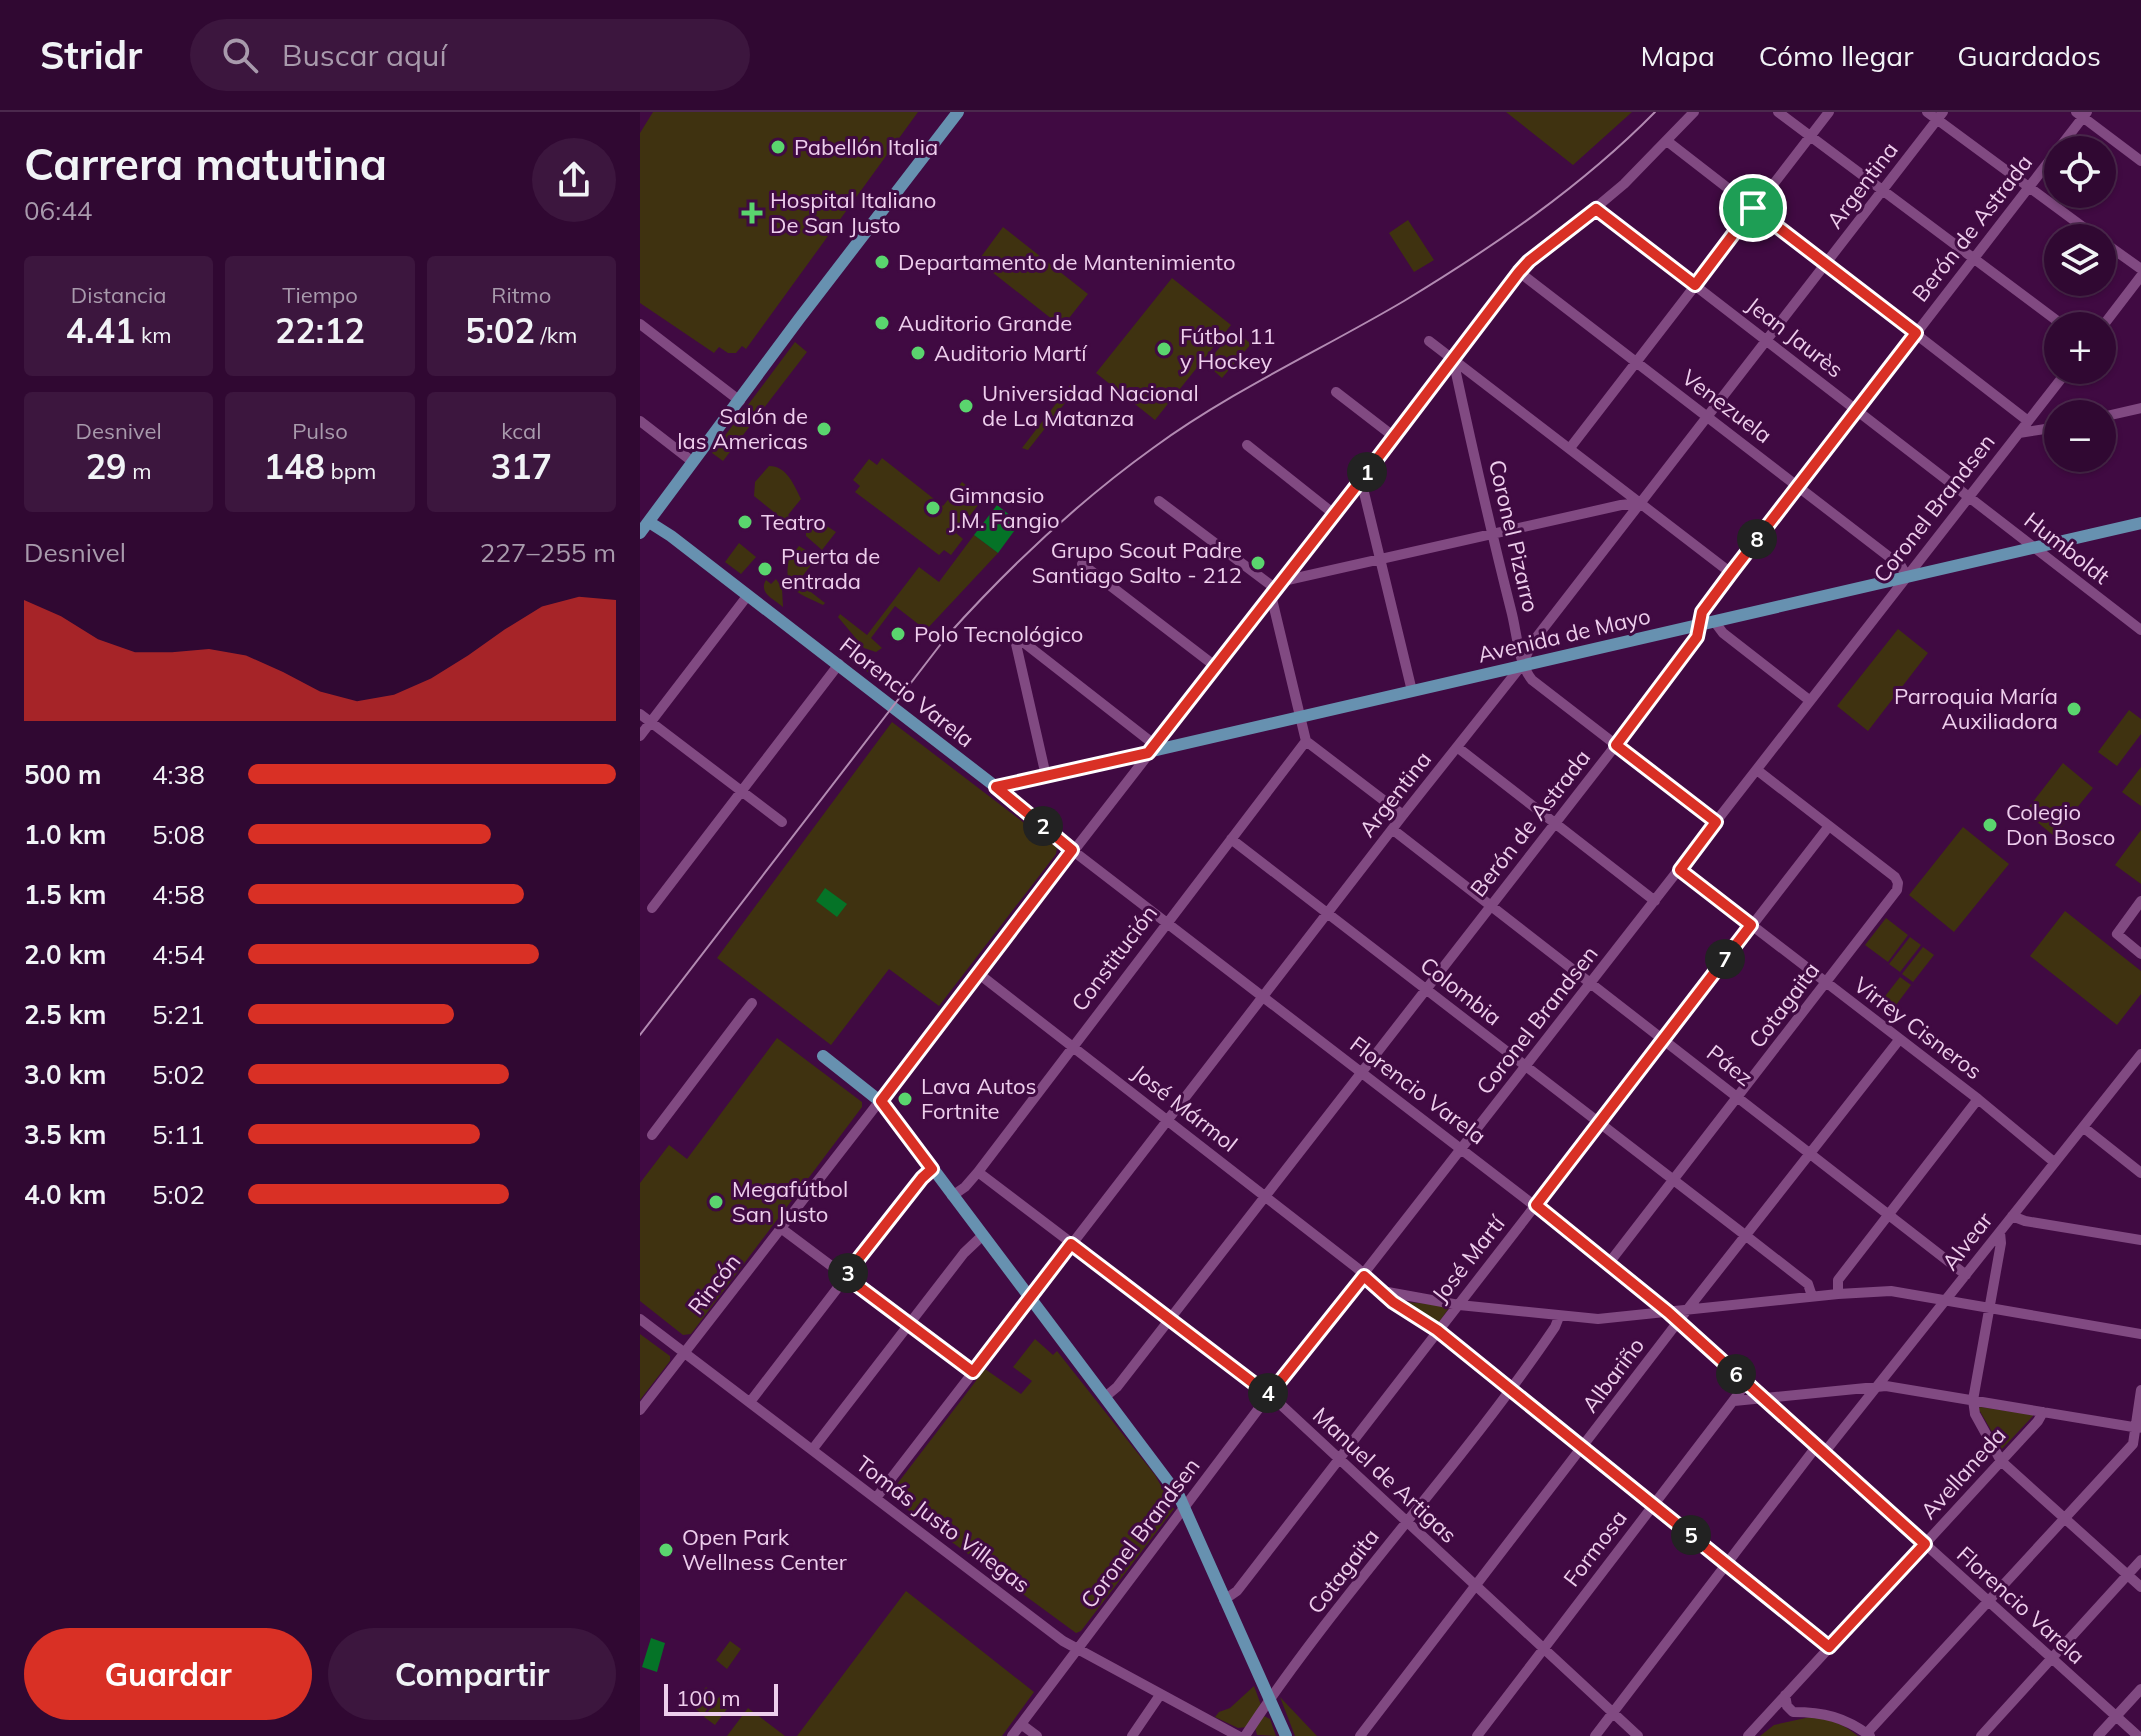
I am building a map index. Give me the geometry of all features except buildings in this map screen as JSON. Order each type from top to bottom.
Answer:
[{"type":"main road","points":[[640,533],[644,519],[693,462],[958,112]]},
{"type":"main road","name":"Florencio Varela","points":[[644,519],[662,529],[996,787]]},
{"type":"main road","name":"Avenida de Mayo","points":[[996,787],[2141,523]]},
{"type":"main road","points":[[823,1056],[881,1101],[1171,1484],[1185,1508],[1286,1736]]},
{"type":"street","name":"Rincón","points":[[640,1410],[1519,272],[1596,209],[1694,112]]},
{"type":"street","points":[[1778,112],[2045,312]]},
{"type":"street","points":[[1570,448],[1638,364],[1753,208],[1829,112]]},
{"type":"street","points":[[1927,112],[1940,116],[2080,224]]},
{"type":"street","points":[[2082,114],[2141,161]]},
{"type":"street","name":"Berón de Astrada","points":[[1105,1397],[1117,1387],[1616,745],[1697,637],[1702,612],[2082,114]]},
{"type":"street","name":"Argentina","points":[[876,1498],[1522,665],[1532,643],[1940,116]]},
{"type":"street","points":[[1667,141],[2028,421]]},
{"type":"street","name":"Jean Jaurès","points":[[1596,209],[1970,497]]},
{"type":"street","points":[[2116,251],[2141,269]]},
{"type":"street","name":"Venezuela","points":[[1519,272],[1901,566],[1907,577]]},
{"type":"street","points":[[2113,312],[2141,276]]},
{"type":"street","points":[[641,326],[740,401]]},
{"type":"street","points":[[1429,341],[1731,573]]},
{"type":"street","name":"Coronel Pizarro","points":[[1453,359],[1522,665]]},
{"type":"street","name":"Coronel Brandsen","points":[[1012,1736],[1269,1395],[2057,384]]},
{"type":"street","points":[[1336,392],[1393,436]]},
{"type":"street","points":[[2116,414],[2141,408]]},
{"type":"street","points":[[640,421],[693,462]]},
{"type":"street","points":[[2019,433],[2044,429]]},
{"type":"street","points":[[1247,445],[1334,514]]},
{"type":"street","points":[[1361,480],[1412,691]]},
{"type":"street","name":"Humboldt","points":[[1970,497],[2141,630]]},
{"type":"street","points":[[1159,501],[1277,589],[1306,741],[1403,815]]},
{"type":"street","points":[[1277,589],[1381,561],[1640,503]]},
{"type":"street","points":[[1082,564],[1215,666]]},
{"type":"street","points":[[640,736],[748,595]]},
{"type":"street","points":[[1714,621],[1723,633],[1809,700]]},
{"type":"street","points":[[1046,776],[1016,644],[1018,638],[1151,749]]},
{"type":"street","points":[[652,908],[839,664]]},
{"type":"street","points":[[1522,665],[1532,680],[1716,822]]},
{"type":"street","points":[[640,714],[782,822]]},
{"type":"street","name":"Constitución","points":[[952,1196],[978,1172],[1306,741]]},
{"type":"street","points":[[1457,747],[1655,901]]},
{"type":"street","points":[[1757,770],[1829,826]]},
{"type":"street","name":"Florencio Varela","points":[[996,787],[1072,850],[1536,1205],[1679,1321],[2138,1736]]},
{"type":"street","name":"Cotagaita","points":[[1609,1263],[1897,890],[1895,877],[1829,826]]},
{"type":"street","name":"José Martí","points":[[1224,1600],[1237,1591],[1829,826]]},
{"type":"street","name":"Páez","points":[[1392,829],[1966,1275]]},
{"type":"street","name":"Colombia","points":[[1231,839],[1808,1284],[1812,1296]]},
{"type":"street","name":"Virrey Cisneros","points":[[1680,870],[1978,1099],[2054,1162]]},
{"type":"street","points":[[2141,901],[2117,934],[2141,954]]},
{"type":"street","name":"José Mármol","points":[[979,974],[1266,1196],[1393,1302],[1437,1330]]},
{"type":"street","points":[[652,1135],[752,1003]]},
{"type":"street","name":"Albariño","points":[[1360,1736],[1899,1040]]},
{"type":"street","name":"Alvear","points":[[1595,1736],[1726,1564],[1876,1386],[2139,1059]]},
{"type":"street","points":[[1838,1294],[1838,1280],[1978,1099]]},
{"type":"street","points":[[2083,1127],[2141,1173]]},
{"type":"street","points":[[750,1402],[845,1276],[932,1169]]},
{"type":"street","name":"Manuel de Artigas","points":[[978,1172],[1269,1395],[1638,1736]]},
{"type":"street","points":[[2012,1216],[2025,1221],[2141,1240]]},
{"type":"street","points":[[782,1229],[973,1372]]},
{"type":"street","points":[[2000,1232],[2001,1243],[1973,1400],[1975,1414],[2001,1461],[2141,1587]]},
{"type":"street","points":[[812,1450],[964,1253],[983,1235]]},
{"type":"street","points":[[1380,1291],[1459,1305],[1559,1317],[1607,1319],[1812,1296],[1891,1291],[2141,1334]]},
{"type":"street","name":"Cotagaita","points":[[1245,1736],[1406,1522],[1512,1390],[1559,1317]]},
{"type":"street","name":"Tomás Justo Villegas","points":[[640,1319],[1076,1650],[1238,1736]]},
{"type":"street","points":[[1437,1330],[1829,1647]]},
{"type":"street","name":"Formosa","points":[[1477,1736],[1746,1384]]},
{"type":"street","points":[[1734,1401],[1876,1386],[2138,1428]]},
{"type":"street","points":[[1785,1695],[1790,1711],[1832,1715],[1849,1721],[1868,1735],[2065,1517],[2137,1448],[2141,1390]]},
{"type":"street","name":"Avellaneda","points":[[1748,1736],[2043,1412]]},
{"type":"street","points":[[1981,1736],[2141,1560]]},
{"type":"street","points":[[2098,1736],[2141,1689]]},
{"type":"street","points":[[1132,1736],[1160,1695]]},
{"type":"street","points":[[1021,1724],[1037,1736]]},
{"type":"shaded area","name":"Hospital Italiano De San Justo","points":[[653,112],[918,112],[746,349],[742,346],[736,353],[728,353],[719,347],[714,353],[640,303],[640,133]]},
{"type":"shaded area","points":[[1506,112],[1632,112],[1573,165]]},
{"type":"shaded area","points":[[1408,220],[1434,260],[1414,272],[1389,233]]},
{"type":"shaded area","points":[[1003,227],[1088,294],[1062,327],[978,261]]},
{"type":"shaded area","name":"Fútbol 11 y Hockey","points":[[1172,278],[1231,325],[1155,420],[1096,373]]},
{"type":"shaded area","points":[[1234,330],[1251,344],[1222,378],[1206,364]]},
{"type":"shaded area","points":[[795,342],[807,352],[723,461],[712,453]]},
{"type":"shaded area","points":[[1071,384],[1076,389],[1028,450],[1022,448]]},
{"type":"shaded area","name":"Gimnasio J.M. Fangio","points":[[882,458],[943,506],[962,482],[983,499],[956,533],[963,539],[951,555],[944,550],[939,555],[855,492],[860,486],[853,480],[869,459],[877,465]]},
{"type":"shaded area","points":[[769,466],[781,469],[793,482],[801,499],[788,515],[796,522],[785,521],[754,496],[755,482]]},
{"type":"shaded area","points":[[997,505],[1020,523],[998,553],[974,535]]},
{"type":"shaded area","points":[[816,519],[836,532],[822,550],[806,536],[806,530]]},
{"type":"shaded area","points":[[974,535],[998,553],[926,630],[895,606],[871,638],[882,648],[876,652],[864,648],[838,617],[840,614],[867,635],[919,567],[939,582]]},
{"type":"shaded area","points":[[739,543],[756,557],[741,574],[725,562]]},
{"type":"shaded area","points":[[799,546],[817,557],[798,582],[825,603],[823,605],[800,594],[788,578],[789,559]]},
{"type":"shaded area","points":[[776,579],[782,588],[783,607],[764,589],[766,580],[771,584]]},
{"type":"shaded area","points":[[1898,629],[1928,653],[1868,731],[1837,706]]},
{"type":"shaded area","points":[[870,658],[881,667],[875,678],[855,662]]},
{"type":"shaded area","points":[[2129,710],[2141,719],[2141,734],[2117,766],[2098,752]]},
{"type":"shaded area","points":[[892,722],[1057,848],[1056,854],[939,1006],[889,969],[831,1045],[717,958]]},
{"type":"shaded area","points":[[2063,763],[2093,788],[2054,836],[2025,812]]},
{"type":"shaded area","points":[[2141,767],[2141,806],[2122,792]]},
{"type":"shaded area","points":[[1963,827],[2009,864],[1954,932],[1909,895]]},
{"type":"shaded area","points":[[2141,830],[2141,884],[2115,865]]},
{"type":"shaded area","points":[[825,888],[847,904],[837,917],[816,901]]},
{"type":"shaded area","points":[[2065,911],[2141,971],[2141,994],[2117,1025],[2030,956]]},
{"type":"shaded area","points":[[1886,918],[1908,935],[1888,962],[1865,945]]},
{"type":"shaded area","points":[[1910,937],[1921,945],[1900,972],[1889,964]]},
{"type":"shaded area","points":[[1923,947],[1934,955],[1913,982],[1902,974]]},
{"type":"shaded area","points":[[1900,977],[1911,985],[1890,1013],[1879,1004]]},
{"type":"shaded area","name":"Megafútbol San Justo","points":[[777,1038],[862,1102],[862,1107],[691,1334],[683,1335],[640,1301],[640,1183],[669,1145],[687,1159]]},
{"type":"shaded area","points":[[1406,1302],[1446,1305],[1449,1308],[1439,1322],[1432,1324],[1406,1308]]},
{"type":"shaded area","points":[[640,1334],[670,1356],[670,1361],[640,1400]]},
{"type":"shaded area","points":[[1035,1339],[1053,1355],[1057,1351],[1155,1475],[1174,1509],[1081,1631],[1076,1633],[893,1499],[891,1492],[985,1369],[1021,1394],[1032,1381],[1013,1367]]},
{"type":"shaded area","points":[[1978,1408],[2033,1416],[2002,1449]]},
{"type":"shaded area","points":[[906,1591],[1034,1692],[1002,1736],[797,1736]]},
{"type":"shaded area","points":[[651,1638],[665,1643],[657,1672],[642,1667]]},
{"type":"shaded area","points":[[730,1641],[741,1649],[727,1669],[716,1660]]},
{"type":"shaded area","points":[[1254,1686],[1261,1705],[1247,1727],[1238,1728],[1215,1717],[1230,1708]]},
{"type":"shaded area","points":[[706,1687],[717,1695],[703,1715],[692,1706]]},
{"type":"shaded area","points":[[719,1697],[730,1705],[715,1725],[704,1717]]},
{"type":"shaded area","points":[[1280,1697],[1317,1736],[1295,1736]]},
{"type":"shaded area","points":[[748,1708],[785,1736],[727,1736]]},
{"type":"shaded area","points":[[1264,1716],[1270,1719],[1276,1736],[1257,1735],[1255,1727]]},
{"type":"shaded area","points":[[1810,1717],[1836,1722],[1858,1736],[1760,1736],[1774,1725]]},
{"type":"railway","points":[[640,1035],[947,636],[1045,536],[1098,490],[1183,427],[1404,301],[1503,237],[1567,191],[1655,112]]},
{"type":"place","name":"Pabellón Italia","points":[[778,147]]},
{"type":"place","name":"Hospital Italiano De San Justo","points":[[752,213]]},
{"type":"place","name":"Departamento de Mantenimiento","points":[[882,262]]},
{"type":"place","name":"Auditorio Grande","points":[[882,323]]},
{"type":"place","name":"Fútbol 11 y Hockey","points":[[1164,349]]},
{"type":"place","name":"Auditorio Martí","points":[[918,353]]},
{"type":"place","name":"Universidad Nacional de La Matanza","points":[[966,406]]},
{"type":"place","name":"Salón de las Americas","points":[[824,429]]},
{"type":"place","name":"Gimnasio J.M. Fangio","points":[[933,508]]},
{"type":"place","name":"Teatro","points":[[745,522]]},
{"type":"place","name":"Grupo Scout Padre Santiago Salto - 212","points":[[1258,563]]},
{"type":"place","name":"Puerta de entrada","points":[[765,569]]},
{"type":"place","name":"Polo Tecnológico","points":[[898,634]]},
{"type":"place","name":"Parroquia María Auxiliadora","points":[[2074,709]]},
{"type":"place","name":"Colegio Don Bosco","points":[[1990,825]]},
{"type":"place","name":"Lava Autos Fortnite","points":[[905,1099]]},
{"type":"place","name":"Megafútbol San Justo","points":[[716,1202]]},
{"type":"place","name":"Open Park Wellness Center","points":[[666,1550]]},
{"type":"route","points":[[1753,208],[1916,333],[1702,612],[1699,634],[1616,745],[1716,822],[1680,870],[1751,925],[1536,1205],[1668,1312],[1925,1544],[1829,1647],[1437,1330],[1393,1302],[1364,1276],[1269,1395],[1071,1244],[973,1372],[845,1276],[932,1169],[881,1101],[1072,850],[996,787],[1148,753],[1519,272],[1596,209],[1695,285],[1753,208]]}]
